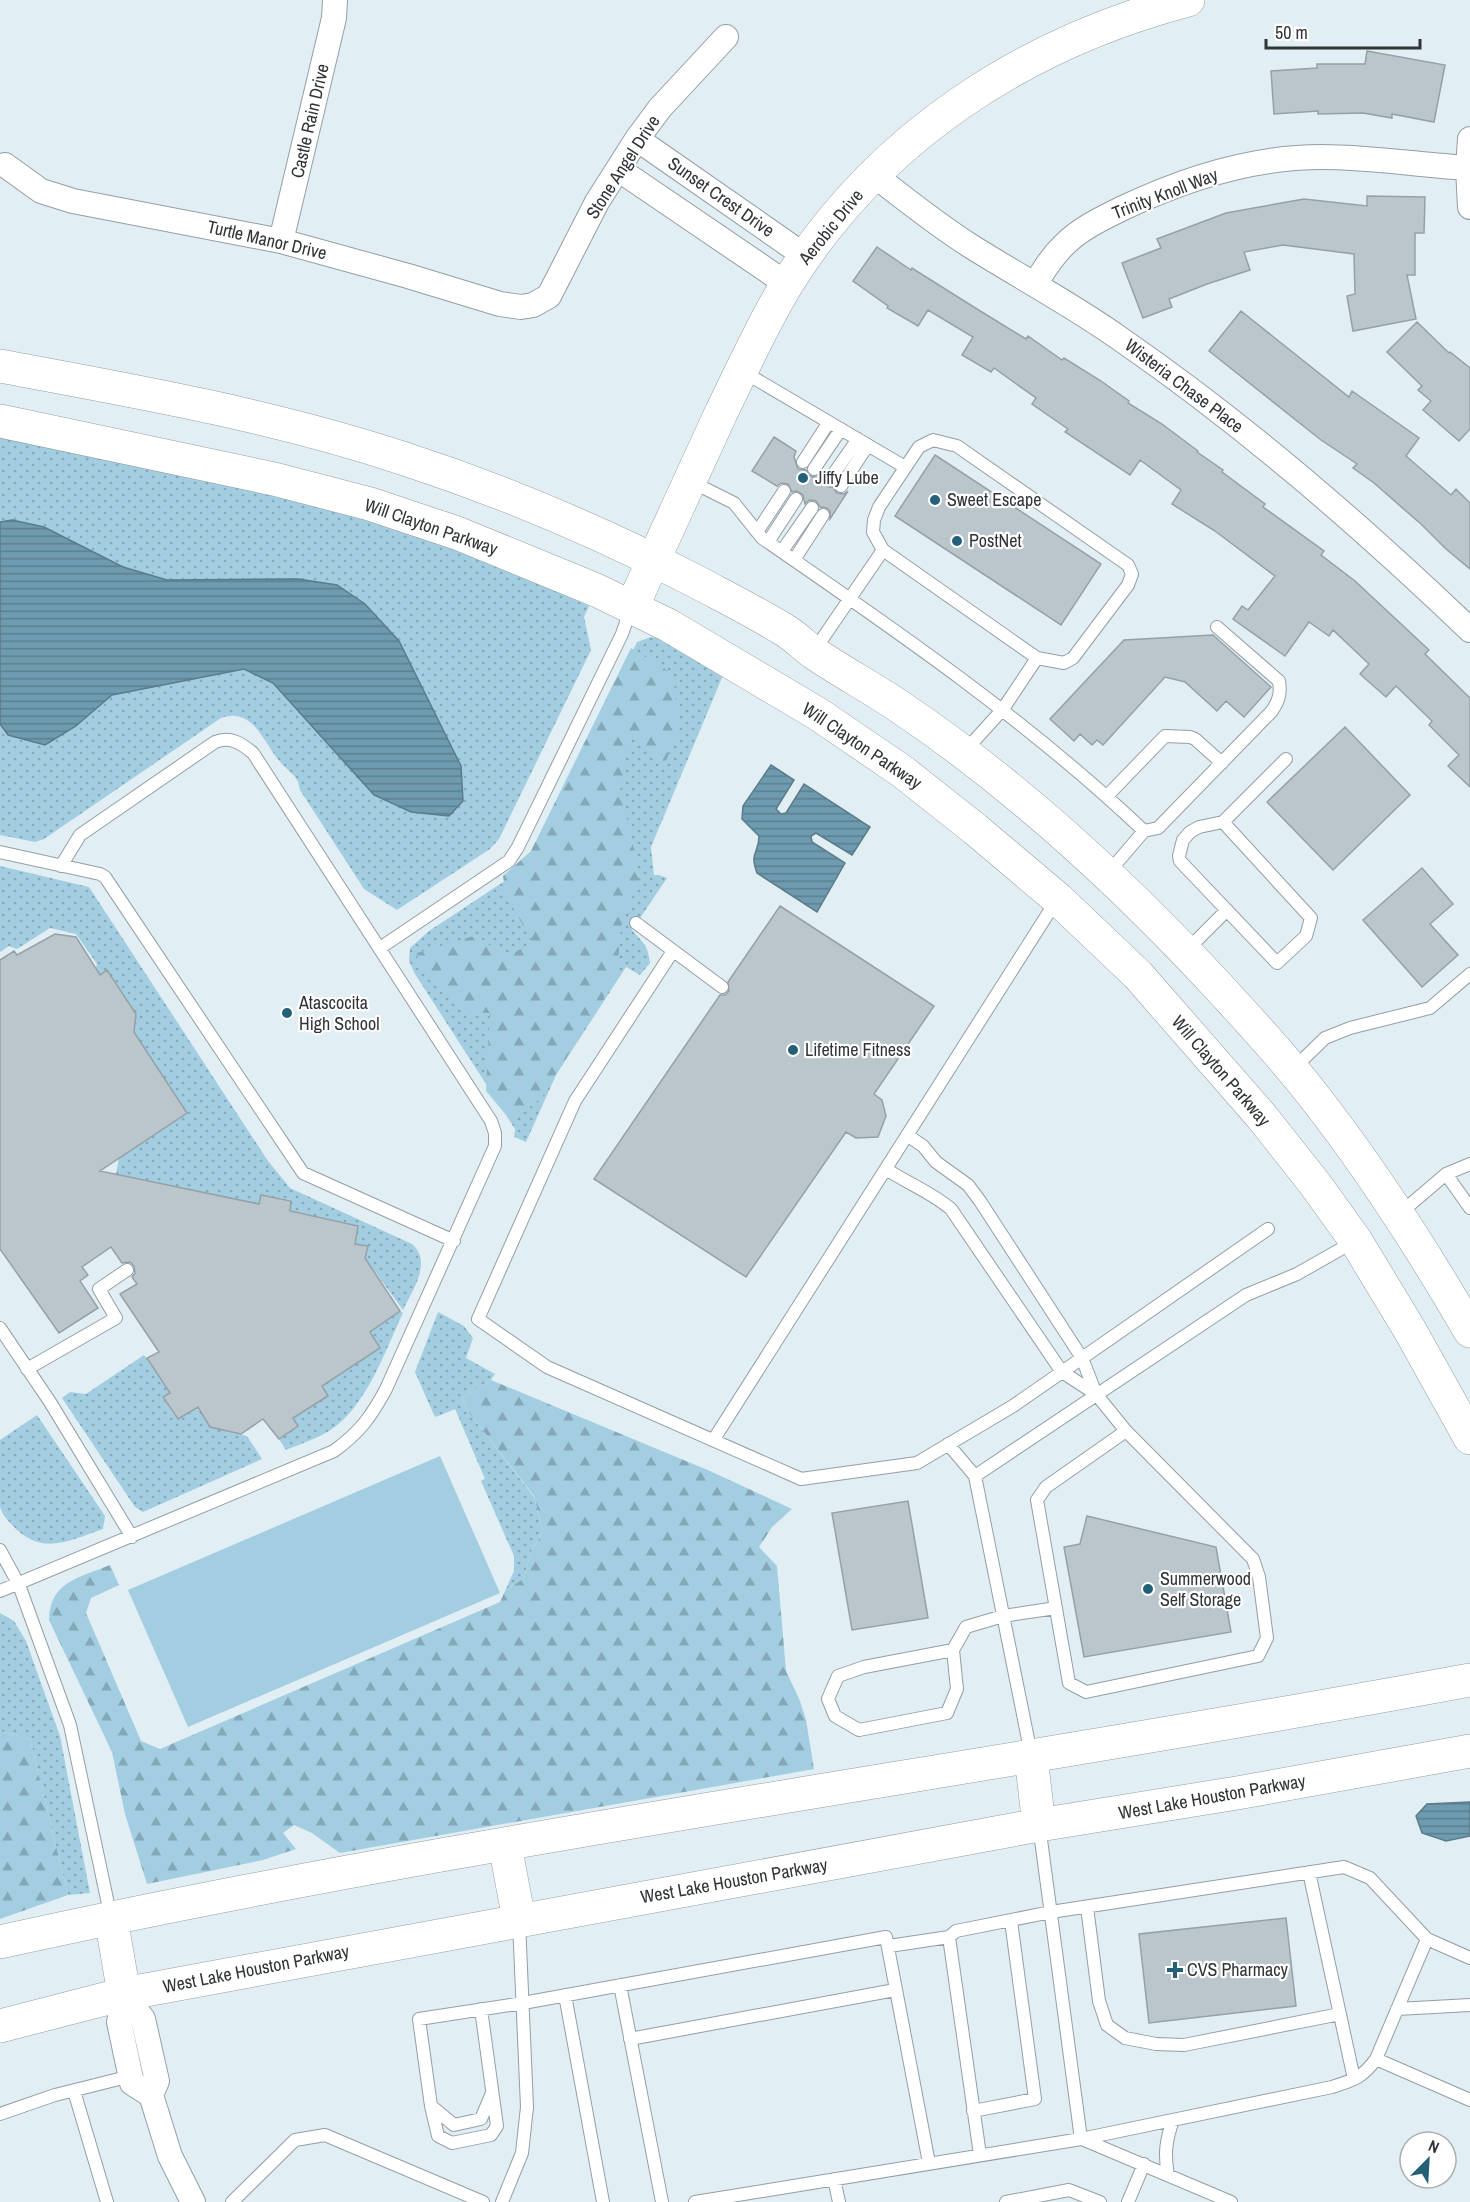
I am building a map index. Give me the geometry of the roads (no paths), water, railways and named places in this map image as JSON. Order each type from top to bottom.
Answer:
[{"type":"main road","name":"Aerobic Drive","points":[[632,607],[741,370],[787,284],[839,212],[874,175],[938,117],[1022,64],[1085,33],[1152,9],[1188,0]]},
{"type":"main road","points":[[0,366],[254,416],[329,435],[470,481],[549,512],[654,559],[790,633],[813,652],[900,707],[963,753],[1034,810],[1107,874],[1186,951],[1292,1069],[1351,1145],[1398,1215],[1470,1331]]},
{"type":"main road","name":"Will Clayton Parkway","points":[[0,421],[274,478],[370,504],[457,533],[596,590],[668,625],[818,714],[903,772],[1058,899],[1138,975],[1269,1125],[1316,1184],[1356,1241],[1411,1332],[1470,1438]]},
{"type":"main road","points":[[1356,1241],[1398,1215]]},
{"type":"main road","points":[[0,1942],[240,1892],[505,1845],[1314,1709],[1470,1680]]},
{"type":"main road","name":"West Lake Houston Parkway","points":[[0,2026],[124,1994],[519,1920],[1039,1825],[1238,1793],[1470,1751]]},
{"type":"main road","points":[[1032,1757],[1039,1825]]},
{"type":"main road","points":[[505,1845],[519,1920]]},
{"type":"main road","points":[[111,1918],[124,1994]]},
{"type":"street","name":"Castle Rain Drive","points":[[281,241],[334,18],[334,0]]},
{"type":"street","name":"Stone Angel Drive","points":[[533,305],[549,296],[597,202],[638,139],[668,100],[726,37]]},
{"type":"street","name":"Sunset Crest Drive","points":[[638,139],[806,256]]},
{"type":"street","points":[[1470,139],[1467,168],[1470,207]]},
{"type":"street","name":"Trinity Knoll Way","points":[[1035,284],[1051,258],[1066,242],[1087,227],[1146,197],[1215,172],[1258,163],[1320,157],[1467,168]]},
{"type":"street","name":"Turtle Manor Drive","points":[[5,165],[41,191],[73,201],[281,241],[500,304],[521,308],[533,305]]},
{"type":"street","name":"Sunset Crest Drive","points":[[618,170],[787,284]]},
{"type":"street","name":"Wisteria Chase Place","points":[[874,175],[914,207],[968,244],[1123,340],[1273,452],[1390,554],[1470,630]]},
{"type":"street","points":[[124,1994],[119,2022],[132,2084],[151,2095]]},
{"type":"street","points":[[124,1994],[143,2019],[157,2081],[151,2095],[170,2156],[193,2202]]},
{"type":"lane","points":[[741,370],[906,467]]},
{"type":"lane","points":[[803,462],[829,422]]},
{"type":"lane","points":[[814,470],[841,429]]},
{"type":"lane","points":[[933,440],[957,446],[1128,564],[1132,574],[1128,585],[1073,658],[1064,663],[1037,658],[883,550],[873,532],[874,520],[879,507],[906,467],[919,447],[933,440]]},
{"type":"lane","points":[[836,483],[863,442]]},
{"type":"lane","points":[[690,480],[734,503],[768,542],[1002,709],[1107,796],[1144,831]]},
{"type":"lane","points":[[757,532],[784,491]]},
{"type":"lane","points":[[768,542],[796,498]]},
{"type":"lane","points":[[782,551],[812,508]]},
{"type":"lane","points":[[794,560],[823,515]]},
{"type":"lane","points":[[813,652],[883,550]]},
{"type":"lane","points":[[380,948],[508,861],[518,847],[622,634],[632,607]]},
{"type":"lane","points":[[1107,874],[1144,831],[1158,828],[1272,711],[1281,693],[1279,681],[1217,627]]},
{"type":"lane","points":[[963,753],[1002,709],[1037,658]]},
{"type":"lane","points":[[1107,796],[1165,736],[1195,739],[1222,763]]},
{"type":"lane","points":[[0,1592],[334,1451],[350,1438],[373,1413],[381,1397],[492,1155],[495,1132],[486,1113],[253,753],[234,740],[215,741],[80,835],[61,866]]},
{"type":"lane","points":[[1223,822],[1311,918],[1306,936],[1277,963],[1180,861],[1179,856],[1183,840],[1190,832],[1199,827],[1223,822],[1286,759]]},
{"type":"lane","points":[[0,852],[100,874],[105,878],[303,1173],[454,1240]]},
{"type":"lane","points":[[714,1439],[1058,899]]},
{"type":"lane","points":[[1186,951],[1227,910]]},
{"type":"lane","points":[[636,923],[722,987]]},
{"type":"lane","points":[[674,951],[575,1101],[478,1319],[547,1367],[801,1479],[917,1463],[1013,1406],[1268,1229]]},
{"type":"lane","points":[[1292,1069],[1325,1038],[1350,1028],[1430,1008],[1470,974]]},
{"type":"lane","points":[[907,1135],[923,1146],[936,1162],[968,1185],[1082,1358],[1096,1394],[1126,1431],[1253,1559],[1259,1577],[1267,1638],[1258,1656],[1086,1692],[1069,1683],[1037,1500],[1046,1487],[1126,1431]]},
{"type":"lane","points":[[1398,1215],[1446,1174],[1470,1164]]},
{"type":"lane","points":[[886,1169],[906,1183],[939,1199],[951,1209],[1062,1372],[1096,1394]]},
{"type":"lane","points":[[1446,1174],[1470,1208]]},
{"type":"lane","points":[[975,1476],[1246,1294],[1297,1274],[1356,1241]]},
{"type":"lane","points":[[27,1369],[116,1317],[99,1289],[127,1270]]},
{"type":"lane","points":[[0,1329],[132,1537]]},
{"type":"lane","points":[[948,1444],[975,1476],[1032,1757]]},
{"type":"lane","points":[[0,1550],[19,1585],[70,1725],[111,1918]]},
{"type":"lane","points":[[953,1650],[864,1667],[838,1676],[828,1699],[835,1716],[859,1730],[947,1713],[957,1689],[953,1650],[966,1627],[1003,1616],[1056,1608]]},
{"type":"lane","points":[[1039,1825],[1081,2139]]},
{"type":"lane","points":[[889,1946],[949,1937],[956,1931],[1051,1912],[1344,1868],[1371,1878],[1427,1939],[1470,1958]]},
{"type":"lane","points":[[1309,1872],[1354,2079]]},
{"type":"lane","points":[[1087,1906],[1099,2001],[1107,2025],[1125,2038],[1156,2044],[1184,2045],[1340,2014]]},
{"type":"lane","points":[[502,2202],[522,2153],[527,2107],[519,1920]]},
{"type":"lane","points":[[973,2111],[1035,2099],[1011,1920]]},
{"type":"lane","points":[[481,2009],[497,2126],[492,2135],[452,2143],[438,2136],[431,2106],[419,2019],[481,2009],[523,2003],[886,1937],[929,2163]]},
{"type":"lane","points":[[949,1937],[981,2155]]},
{"type":"lane","points":[[695,2202],[1081,2139],[1332,2087],[1366,2073],[1376,2059],[1427,1939]]},
{"type":"lane","points":[[620,1985],[662,2202]]},
{"type":"lane","points":[[630,2039],[895,1990]]},
{"type":"lane","points":[[564,1995],[603,2202]]},
{"type":"lane","points":[[1397,2009],[1470,2005]]},
{"type":"lane","points":[[1376,2059],[1470,2100]]},
{"type":"lane","points":[[0,2114],[130,2076]]},
{"type":"lane","points":[[74,2091],[107,2202]]},
{"type":"lane","points":[[431,2106],[454,2125],[481,2119],[492,2092]]},
{"type":"lane","points":[[1168,2175],[1165,2157],[1166,2141],[1173,2120]]},
{"type":"lane","points":[[232,2202],[295,2140],[325,2134],[483,2202]]},
{"type":"lane","points":[[1081,2139],[1231,2202]]},
{"type":"lane","points":[[1128,2202],[1144,2164]]},
{"type":"lane","points":[[834,2179],[839,2202]]},
{"type":"lane","points":[[1005,2202],[1069,2190],[1100,2202]]},
{"type":"place","name":"Jiffy Lube","points":[[803,478]]},
{"type":"place","name":"Sweet Escape","points":[[935,500]]},
{"type":"place","name":"PostNet","points":[[957,541]]},
{"type":"place","name":"Atascocita High School","points":[[287,1013]]},
{"type":"place","name":"Lifetime Fitness","points":[[793,1050]]},
{"type":"place","name":"Summerwood Self Storage","points":[[1148,1589]]},
{"type":"place","name":"CVS Pharmacy","points":[[1175,1970]]}]
